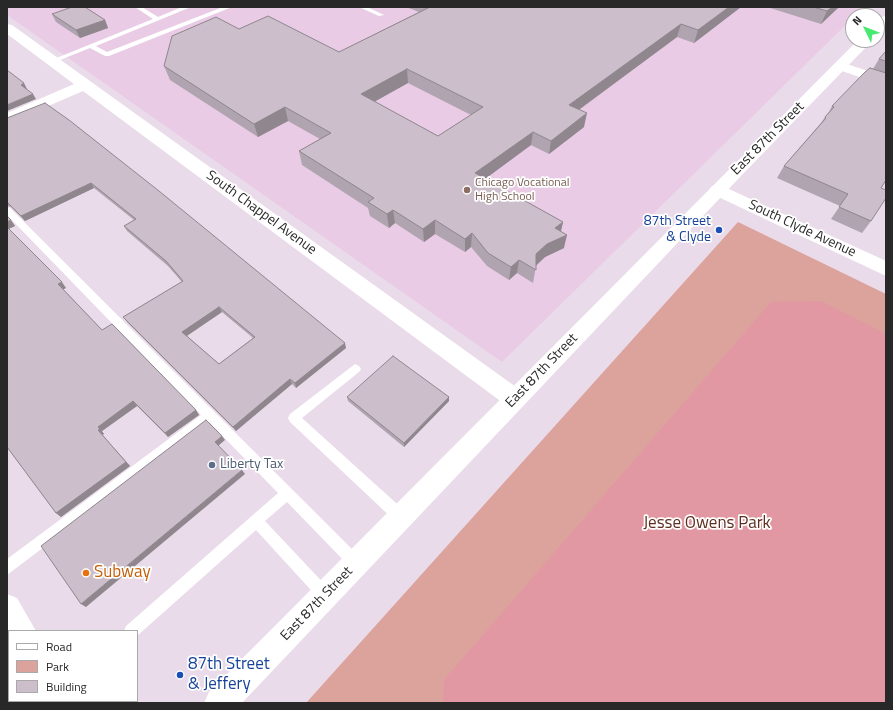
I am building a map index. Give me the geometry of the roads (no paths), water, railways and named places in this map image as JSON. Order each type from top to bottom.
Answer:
[{"type":"street","name":"South Chappel Avenue","points":[[7,28],[515,399]]},
{"type":"street","name":"East 87th Street","points":[[220,703],[718,190],[858,48]]},
{"type":"street","points":[[841,66],[886,82]]},
{"type":"street","points":[[7,119],[85,85]]},
{"type":"street","name":"South Clyde Avenue","points":[[718,190],[886,269]]},
{"type":"street","points":[[7,608],[20,630]]},
{"type":"lane","points":[[138,7],[158,19]]},
{"type":"lane","points":[[53,61],[188,7]]},
{"type":"lane","points":[[91,46],[107,55],[229,7]]},
{"type":"lane","points":[[362,7],[381,16]]},
{"type":"lane","points":[[370,10],[377,7]]},
{"type":"lane","points":[[7,210],[356,563]]},
{"type":"lane","points":[[355,369],[294,418],[401,517]]},
{"type":"lane","points":[[7,568],[210,415]]},
{"type":"lane","points":[[132,630],[288,493]]},
{"type":"lane","points":[[256,521],[325,595]]},
{"type":"place","name":"Chicago Vocational High School","points":[[467,190]]},
{"type":"place","name":"87th Street & Clyde","points":[[719,230]]},
{"type":"place","name":"Liberty Tax","points":[[212,465]]},
{"type":"place","name":"Subway","points":[[86,573]]},
{"type":"place","name":"87th Street & Jeffery","points":[[180,675]]},
{"type":"park label","name":"Jesse Owens Park","points":[[707,524]]}]
